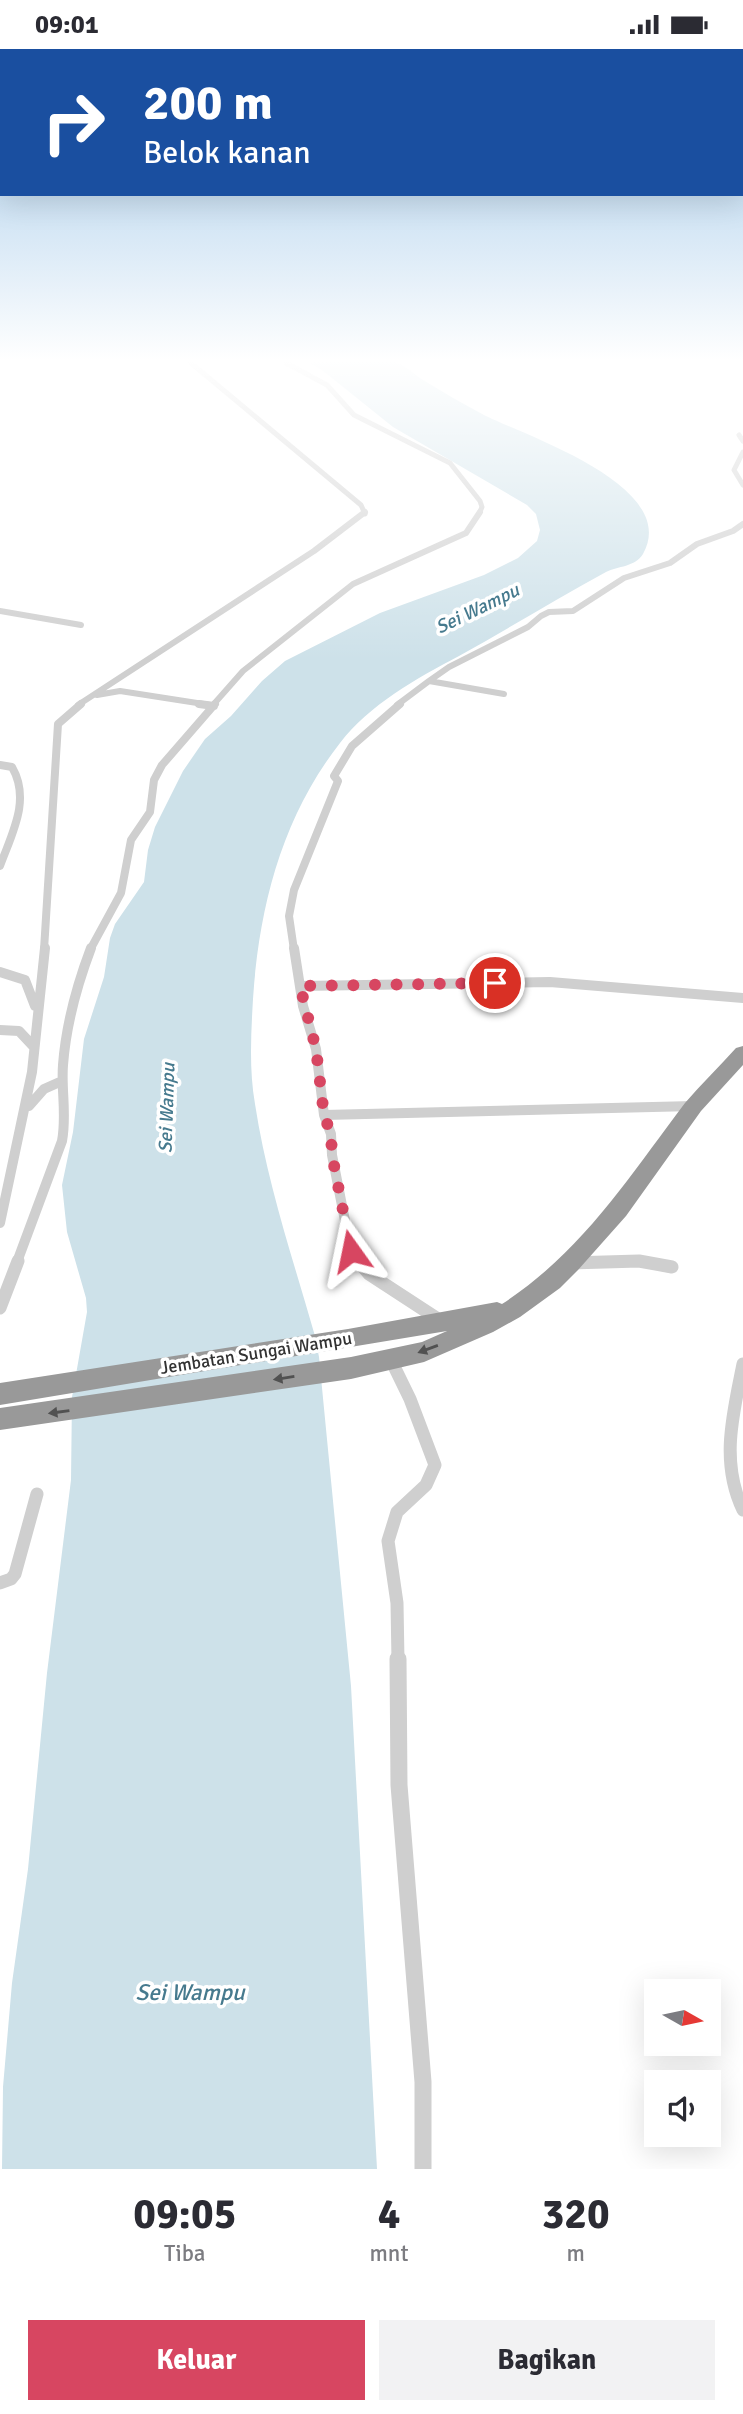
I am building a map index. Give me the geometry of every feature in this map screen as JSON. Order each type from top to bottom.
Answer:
[{"type":"highway","name":"Jembatan Sungai Wampu","points":[[0,1419],[352,1368],[424,1352],[512,1310],[552,1281],[619,1210],[694,1106],[743,1053]]},
{"type":"highway","name":"Jembatan Sungai Wampu","points":[[0,1394],[512,1310]]},
{"type":"street","points":[[0,1223],[25,1115],[34,1047],[50,894],[57,728],[65,715],[91,696],[314,551],[366,513],[361,505],[309,462]]},
{"type":"street","points":[[0,1308],[62,1141],[65,1126],[62,1081],[66,1039],[76,989],[94,939],[121,893],[131,840],[150,812],[154,780],[184,738],[243,671],[353,584],[472,528],[481,512],[478,498],[448,462]]},
{"type":"street","points":[[737,462],[733,470],[743,485]]},
{"type":"street","points":[[459,1336],[440,1320],[369,1273],[351,1251],[332,1155],[331,1134],[324,1115],[316,1049],[300,986],[289,916],[295,890],[338,781],[334,776],[352,746],[390,711],[449,667],[528,627],[549,612],[573,611],[624,578],[670,563],[697,544],[733,531],[743,524]]},
{"type":"street","points":[[733,531],[743,533]]},
{"type":"street","points":[[0,611],[80,625]]},
{"type":"street","points":[[429,681],[504,694]]},
{"type":"street","points":[[91,696],[120,691],[214,706]]},
{"type":"street","points":[[0,765],[12,767],[19,779],[22,804],[0,866]]},
{"type":"street","points":[[0,972],[20,975],[29,983],[36,1012]]},
{"type":"street","points":[[300,986],[550,982],[743,998]]},
{"type":"street","points":[[0,1030],[19,1031],[34,1047]]},
{"type":"street","points":[[25,1115],[32,1101],[44,1089],[62,1081]]},
{"type":"street","points":[[324,1115],[694,1106]]},
{"type":"street","points":[[570,1263],[639,1261],[672,1267]]},
{"type":"street","points":[[390,1358],[410,1399],[435,1465],[426,1485],[397,1512],[388,1541],[397,1602],[399,1785],[423,2082],[423,2169]]},
{"type":"street","points":[[743,1364],[729,1453],[732,1479],[743,1510]]},
{"type":"street","points":[[0,1583],[11,1579],[15,1574],[37,1493]]},
{"type":"water","name":"Sei Wampu","points":[[453,462],[584,462],[620,486],[640,507],[649,529],[643,554],[636,561],[606,572],[395,693],[352,729],[320,771],[289,832],[268,897],[256,965],[251,1039],[255,1104],[266,1163],[319,1357],[351,1686],[377,2169],[2,2169],[3,2087],[12,1983],[28,1869],[47,1673],[71,1480],[72,1397],[87,1312],[86,1298],[67,1232],[62,1185],[73,1132],[84,1039],[104,977],[110,938],[115,924],[144,882],[148,850],[155,827],[183,771],[205,739],[285,661],[380,613],[484,575],[518,558],[537,541],[540,530],[536,514],[527,505]]},
{"type":"route","points":[[351,1251],[332,1155],[331,1134],[324,1115],[316,1049],[300,986],[495,983]]}]
